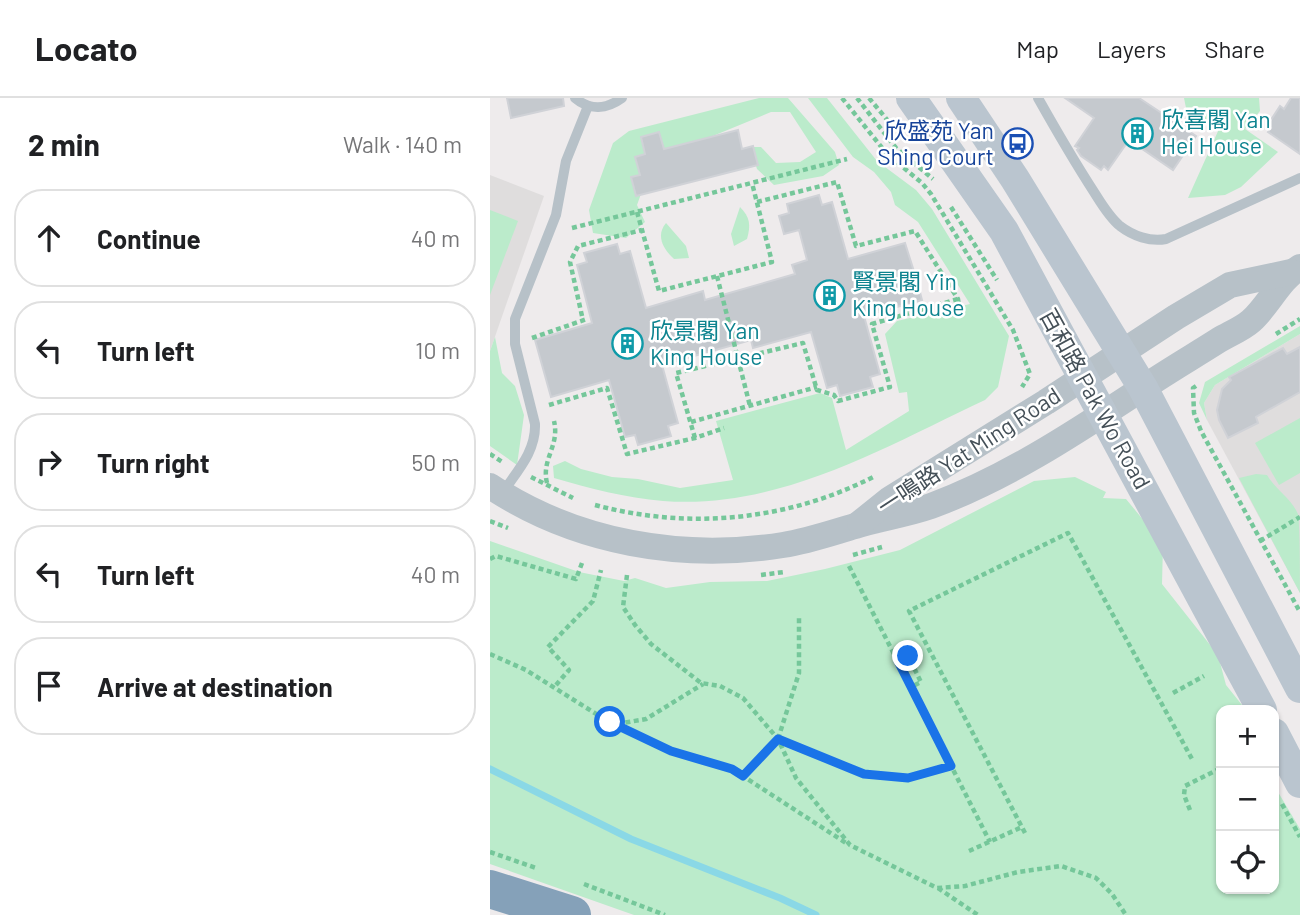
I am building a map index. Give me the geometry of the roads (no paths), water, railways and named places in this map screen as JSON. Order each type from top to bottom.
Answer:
[{"type":"highway","points":[[490,888],[572,915]]},
{"type":"main road","name":"百和路 Pak Wo Road","points":[[911,98],[1004,230],[1259,705]]},
{"type":"main road","name":"百和路 Pak Wo Road","points":[[961,98],[1143,388],[1300,688]]},
{"type":"main road","points":[[1279,751],[1290,790]]},
{"type":"street","name":"一鳴路 Yat Ming Road","points":[[858,525],[890,499],[1230,285],[1295,269]]},
{"type":"street","name":"一鳴路 Yat Ming Road","points":[[496,490],[569,528],[653,547],[739,550],[784,545],[858,525],[896,518],[976,486],[1044,451],[1103,416],[1250,321],[1295,269]]},
{"type":"lane","points":[[575,98],[588,106],[600,108],[622,98]]},
{"type":"lane","points":[[1038,98],[1066,149],[1105,209],[1119,225],[1135,236],[1166,239],[1300,178]]},
{"type":"lane","points":[[496,490],[525,461],[536,437],[515,344],[515,318],[556,215],[566,161],[588,106]]},
{"type":"waterway","points":[[490,769],[631,839],[816,915]]},
{"type":"place","name":"欣喜閣 Yan Hei House","points":[[1138,133]]},
{"type":"place","name":"欣盛苑 Yan Shing Court","points":[[1017,144]]},
{"type":"place","name":"賢景閣 Yin King House","points":[[829,295]]},
{"type":"place","name":"欣景閣 Yan King House","points":[[627,344]]}]
